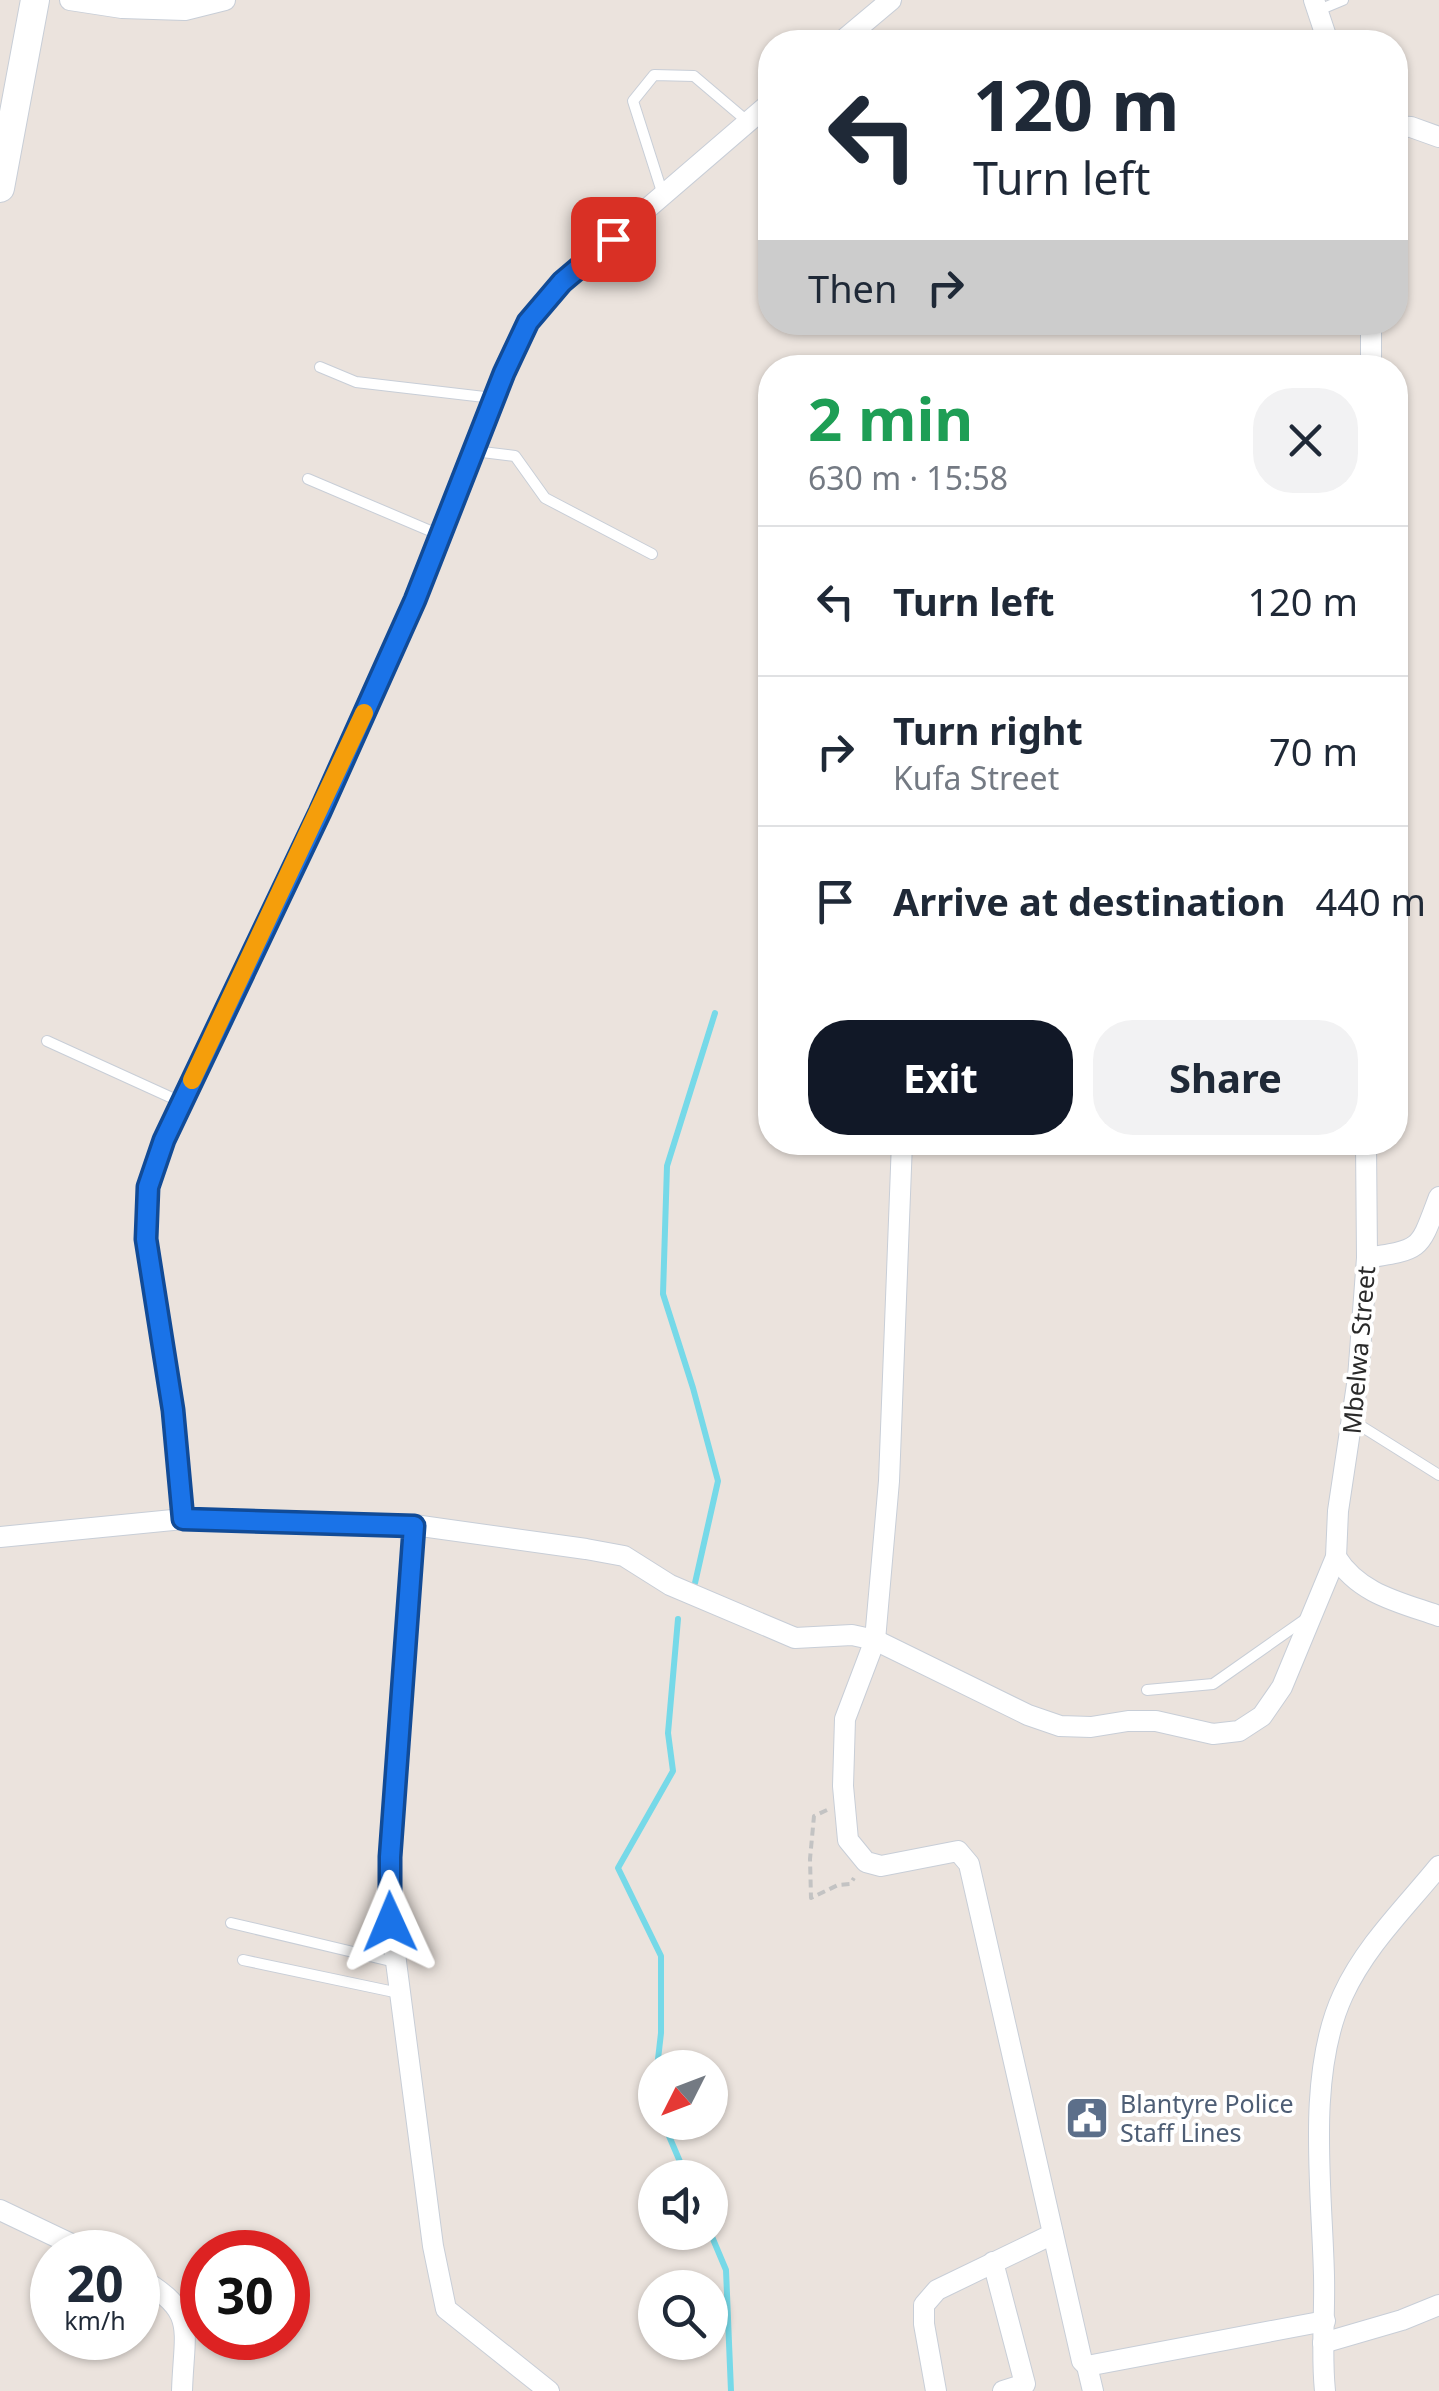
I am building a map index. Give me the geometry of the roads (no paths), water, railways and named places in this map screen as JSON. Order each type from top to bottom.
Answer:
[{"type":"street","points":[[0,188],[34,0]]},
{"type":"street","points":[[70,0],[122,8],[184,10],[225,0]]},
{"type":"street","points":[[855,30],[891,0]]},
{"type":"street","points":[[1316,5],[1324,30]]},
{"type":"street","points":[[183,1519],[173,1410],[146,1239],[148,1187],[181,1102],[320,812],[415,600],[528,322],[562,282],[758,114]]},
{"type":"street","points":[[1408,127],[1439,137]]},
{"type":"street","points":[[902,1155],[889,1481],[875,1640],[844,1719],[842,1758],[848,1840],[866,1862],[881,1866],[958,1851],[969,1864],[1082,2361],[1093,2391]]},
{"type":"street","name":"Mbelwa Street","points":[[875,1640],[1028,1715],[1060,1726],[1091,1728],[1128,1721],[1156,1722],[1213,1734],[1239,1731],[1262,1716],[1282,1687],[1336,1557],[1367,1258],[1366,1155]]},
{"type":"street","points":[[1367,1258],[1411,1251],[1420,1242],[1439,1198]]},
{"type":"street","points":[[0,1536],[183,1519],[414,1526],[514,1536],[624,1556],[670,1585],[795,1638],[852,1635],[875,1640]]},
{"type":"street","points":[[414,1526],[388,1886],[394,1962],[433,2246],[446,2309],[549,2391]]},
{"type":"street","points":[[1336,1557],[1347,1575],[1364,1588],[1439,1616]]},
{"type":"street","points":[[1325,2391],[1321,2117],[1325,2051],[1342,1996],[1373,1943],[1439,1866]]},
{"type":"street","points":[[0,2210],[42,2230]]},
{"type":"street","points":[[936,2391],[924,2305],[937,2290],[1053,2234]]},
{"type":"street","points":[[994,2262],[1025,2384],[1003,2391]]},
{"type":"street","points":[[160,2289],[184,2315],[182,2391]]},
{"type":"street","points":[[1087,2366],[1402,2320],[1439,2304]]},
{"type":"lane","points":[[1316,5],[1343,0]]},
{"type":"lane","points":[[663,195],[633,100],[654,76],[694,76],[748,122]]},
{"type":"lane","points":[[320,367],[356,382],[494,398]]},
{"type":"lane","points":[[473,451],[514,456],[545,498],[652,554]]},
{"type":"lane","points":[[308,479],[440,535]]},
{"type":"lane","points":[[47,1042],[181,1102]]},
{"type":"lane","points":[[1353,1421],[1439,1474]]},
{"type":"lane","points":[[1146,1690],[1213,1684],[1312,1614]]},
{"type":"lane","points":[[231,1923],[394,1962]]},
{"type":"lane","points":[[243,1960],[399,1993]]},
{"type":"waterway","points":[[695,1583],[718,1481],[663,1294],[667,1166],[715,1013]]},
{"type":"waterway","points":[[659,2050],[661,1956],[618,1868],[673,1771],[668,1733],[678,1619]]},
{"type":"waterway","points":[[671,2140],[679,2160]]},
{"type":"waterway","points":[[718,2250],[726,2270],[731,2391]]},
{"type":"place","name":"Blantyre Police Staff Lines","points":[[1087,2118]]}]
